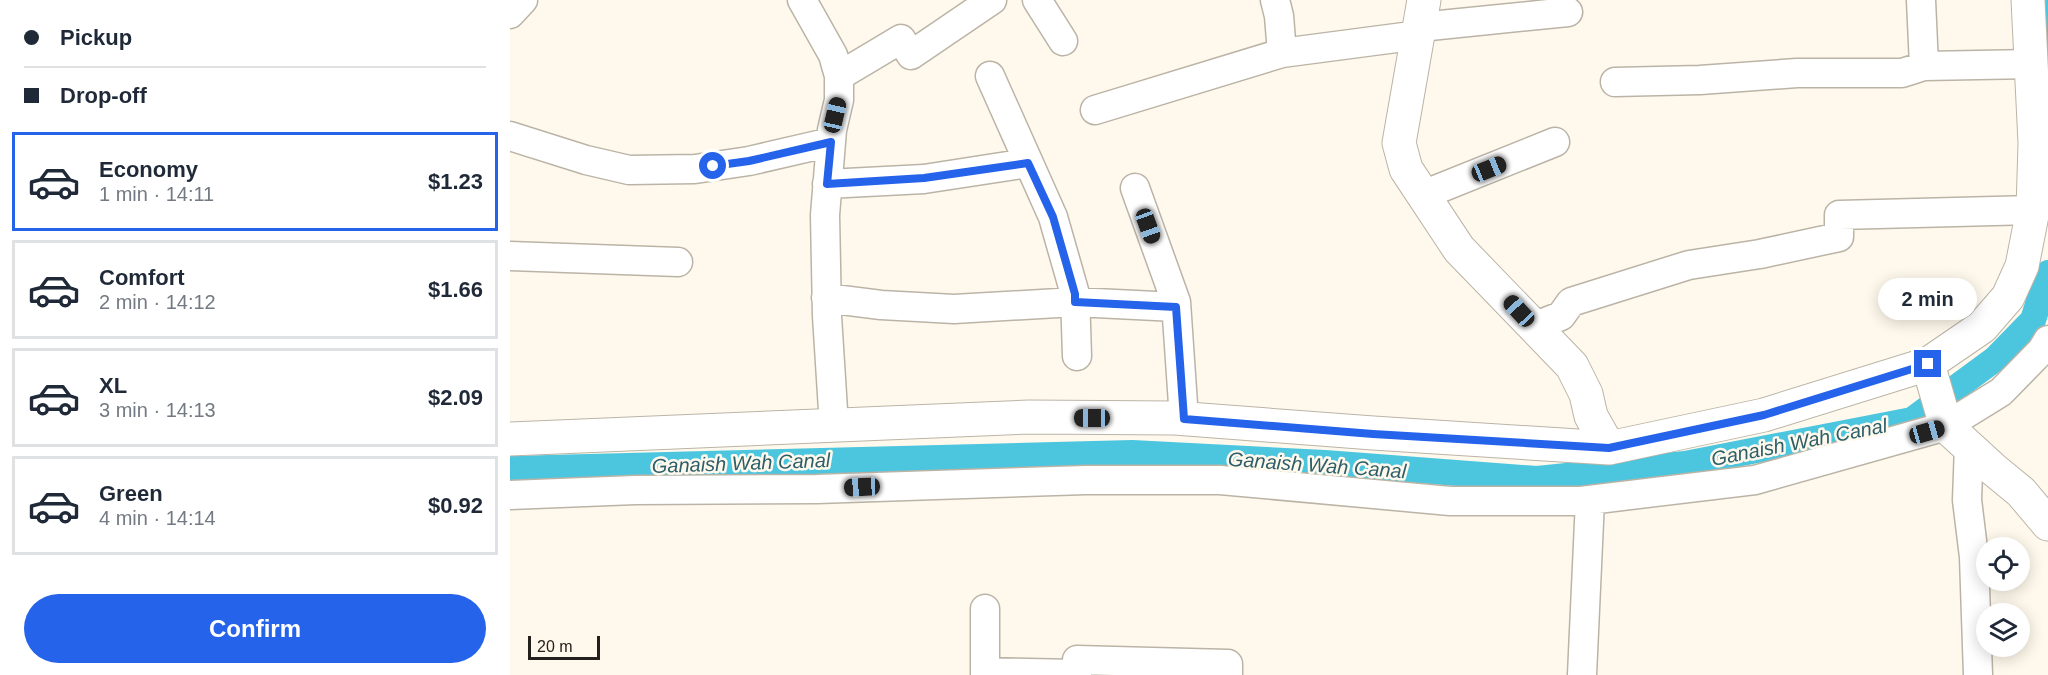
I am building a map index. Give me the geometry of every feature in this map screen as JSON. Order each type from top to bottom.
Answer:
[{"type":"street","points":[[510,14],[523,0]]},
{"type":"street","points":[[802,0],[833,55],[839,76],[839,100],[831,142],[827,184],[825,264],[834,426]]},
{"type":"street","points":[[839,76],[901,39],[911,54],[992,0]]},
{"type":"street","points":[[1037,0],[1063,41]]},
{"type":"street","points":[[1275,0],[1279,16],[1282,53]]},
{"type":"street","points":[[1921,0],[1924,66]]},
{"type":"street","points":[[510,439],[1029,417],[1184,419],[1373,434],[1609,448],[1764,415],[1928,364],[1982,327],[2008,297],[2022,266],[2033,210],[2035,143],[2028,0]]},
{"type":"street","points":[[1095,110],[1282,53],[1421,21],[1568,12]]},
{"type":"street","points":[[1421,21],[1399,143],[1406,169],[1460,249],[1572,366],[1586,394],[1591,416],[1609,448]]},
{"type":"street","points":[[1616,82],[1700,80],[1797,73],[1902,73],[1924,66],[2032,64]]},
{"type":"street","points":[[990,76],[1053,217],[1075,294],[1077,356]]},
{"type":"street","points":[[510,136],[586,160],[629,170],[695,169],[749,161],[831,142]]},
{"type":"street","points":[[1423,195],[1555,142]]},
{"type":"street","points":[[827,184],[924,178],[1028,163]]},
{"type":"street","points":[[1134,188],[1176,307],[1184,419]]},
{"type":"street","points":[[1533,327],[1561,316],[1571,302],[1689,265],[1760,254],[1839,237],[1839,215],[2033,210]]},
{"type":"street","points":[[510,256],[678,262]]},
{"type":"street","points":[[826,298],[881,305],[954,309],[1075,302],[1176,307]]},
{"type":"street","points":[[510,495],[635,490],[817,489],[1064,481],[1220,480],[1450,501],[1590,500],[1755,480],[1953,429],[2001,392],[2042,350],[2048,340]]},
{"type":"street","points":[[1928,364],[1953,429],[1967,500],[1974,557],[1978,675]]},
{"type":"street","points":[[1953,429],[1993,470],[2021,492],[2048,524]]},
{"type":"street","points":[[1582,675],[1590,500]]},
{"type":"street","points":[[985,609],[986,674],[1077,674],[1077,660],[1228,664],[1228,675],[1233,675]]},
{"type":"waterway","name":"Ganaish Wah Canal","points":[[2045,0],[2048,61]]},
{"type":"waterway","name":"Ganaish Wah Canal","points":[[510,469],[1132,453],[1325,463],[1537,479],[1685,464],[1912,420],[1995,359],[2033,320],[2048,273]]},
{"type":"route","points":[[713,166],[749,161],[831,142],[827,184],[924,178],[1028,163],[1053,217],[1075,294],[1075,302],[1176,307],[1184,419],[1373,434],[1609,448],[1764,415],[1928,364]]}]
